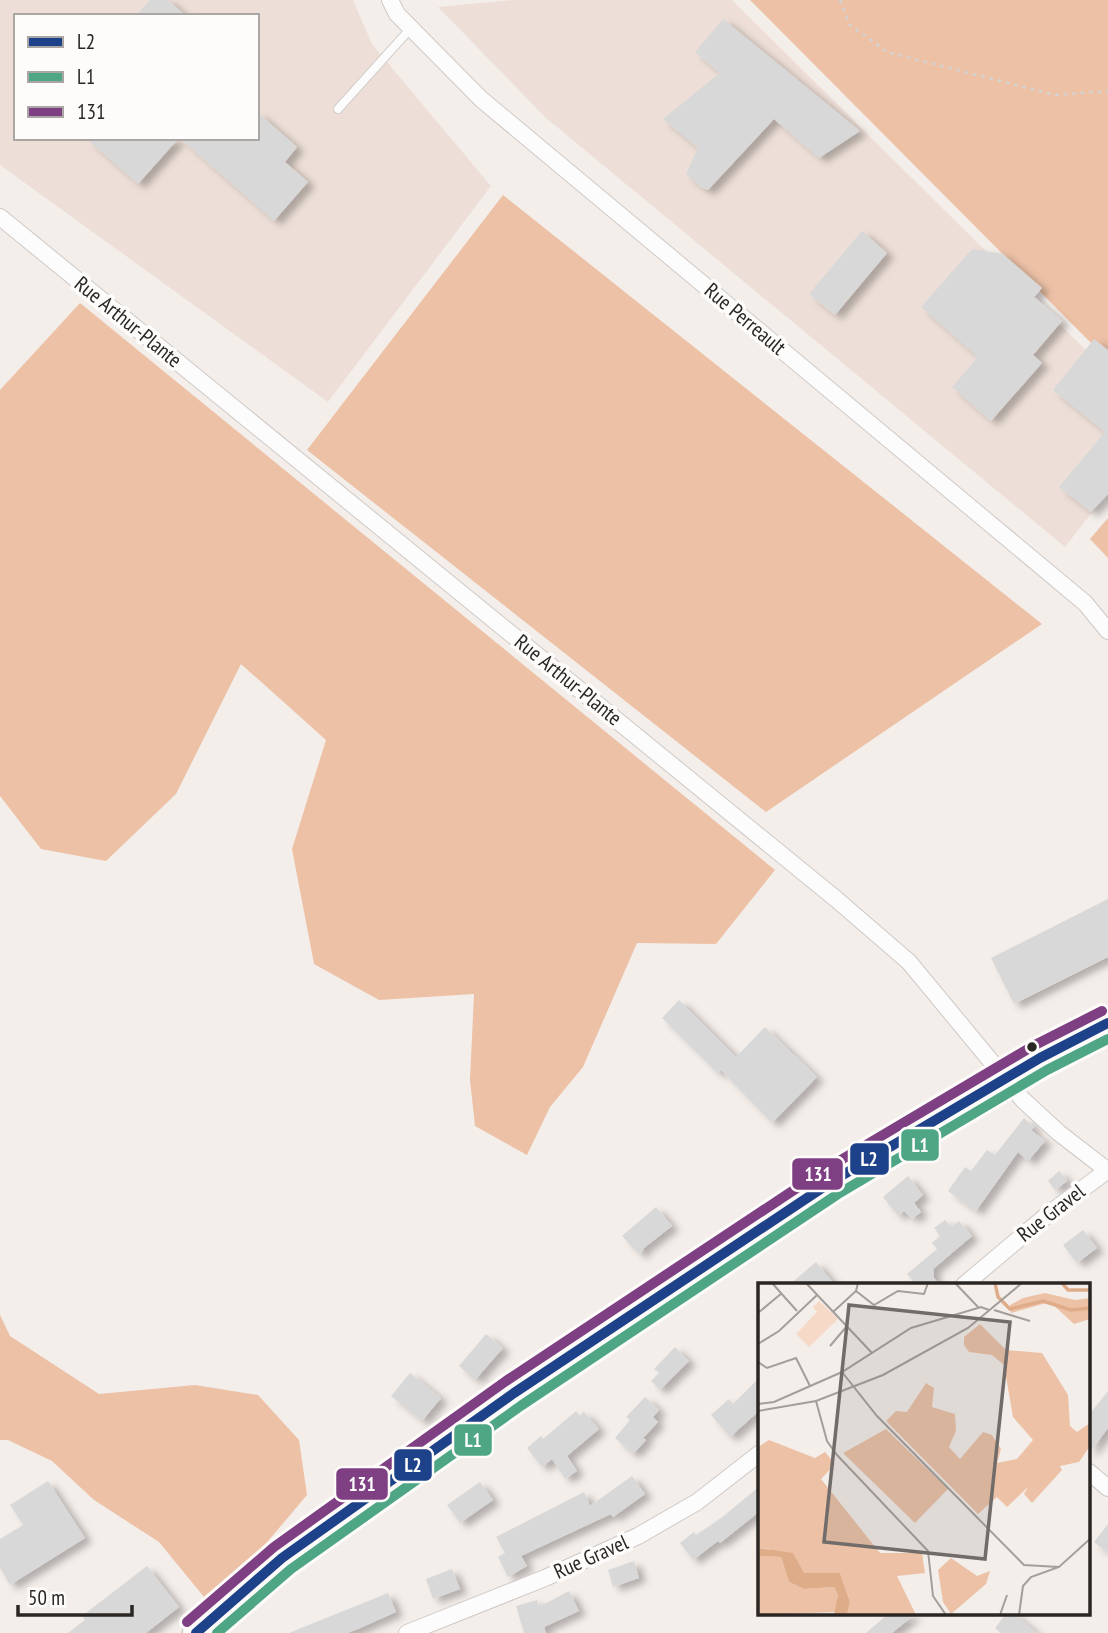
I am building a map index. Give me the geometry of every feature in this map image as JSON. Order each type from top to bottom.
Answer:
[{"type":"main road","points":[[196,1633],[282,1558],[514,1393],[831,1182],[1007,1077],[1108,1023]]},
{"type":"street","name":"Rue Perreault","points":[[390,0],[397,14],[481,99],[1075,594],[1108,631]]},
{"type":"street","name":"Rue Arthur-Plante","points":[[0,217],[836,899],[909,962],[1040,1117],[1108,1170]]},
{"type":"street","name":"Rue Gravel","points":[[966,1283],[1046,1216],[1108,1170]]},
{"type":"street","name":"Rue Gravel","points":[[407,1633],[545,1578],[650,1530],[697,1502],[758,1455]]},
{"type":"street","points":[[1090,1473],[1107,1485]]},
{"type":"lane","points":[[338,109],[411,28]]},
{"type":"path","points":[[840,0],[849,24],[887,52],[1055,95],[1108,91]]},
{"type":"shaded area","points":[[0,0],[353,0],[372,44],[491,186],[328,402],[0,165]]},
{"type":"shaded area","points":[[513,0],[732,0],[1108,372],[1108,492],[1065,547],[546,118],[438,7]]},
{"type":"shaded area","points":[[750,0],[1108,0],[1108,360]]},
{"type":"shaded area","points":[[503,195],[1042,624],[766,812],[307,450]]},
{"type":"shaded area","points":[[80,303],[775,870],[716,944],[637,943],[583,1067],[550,1107],[527,1155],[475,1126],[470,1080],[474,994],[379,1000],[314,964],[292,849],[326,740],[241,664],[176,794],[106,861],[41,849],[0,796],[0,390]]},
{"type":"shaded area","points":[[1108,518],[1108,558],[1090,539]]},
{"type":"shaded area","points":[[0,1315],[10,1336],[99,1394],[195,1385],[258,1395],[299,1440],[307,1495],[252,1560],[204,1597],[159,1542],[94,1500],[52,1461],[8,1440],[0,1440]]},
{"type":"building","points":[[150,0],[168,0],[184,14],[138,14]]},
{"type":"building","points":[[723,19],[860,131],[819,158],[774,119],[708,190],[701,187],[686,174],[698,148],[663,119],[720,73],[695,52]]},
{"type":"building","points":[[259,114],[297,147],[285,162],[308,182],[274,221],[182,140],[259,140]]},
{"type":"building","points":[[88,140],[177,140],[138,184]]},
{"type":"building","points":[[862,231],[887,253],[835,315],[809,294]]},
{"type":"building","points":[[972,249],[1003,254],[1042,288],[1034,297],[1062,321],[1033,355],[1042,363],[991,421],[952,387],[978,357],[921,307]]},
{"type":"building","points":[[1094,339],[1108,350],[1108,494],[1091,512],[1059,487],[1105,432],[1053,390]]},
{"type":"building","points":[[1108,899],[1108,957],[1014,1004],[991,958]]},
{"type":"building","points":[[679,1000],[736,1057],[765,1027],[817,1077],[772,1123],[721,1070],[718,1073],[662,1018]]},
{"type":"building","points":[[1024,1118],[1034,1127],[1031,1130],[1045,1141],[1028,1161],[1018,1152],[976,1211],[948,1191],[965,1167],[971,1171],[987,1150],[995,1155]]},
{"type":"building","points":[[1059,1171],[1067,1181],[1055,1190],[1048,1181]]},
{"type":"building","points":[[908,1176],[923,1195],[914,1203],[921,1212],[912,1219],[904,1211],[898,1216],[883,1197]]},
{"type":"building","points":[[656,1207],[672,1226],[644,1248],[640,1255],[622,1236]]},
{"type":"building","points":[[945,1220],[951,1227],[959,1221],[972,1236],[933,1269],[934,1278],[938,1283],[914,1283],[907,1274],[937,1249],[932,1243],[940,1236],[934,1228]]},
{"type":"building","points":[[1083,1230],[1097,1248],[1077,1263],[1063,1245]]},
{"type":"building","points":[[816,1262],[833,1283],[791,1283]]},
{"type":"building","points":[[486,1334],[503,1348],[475,1380],[459,1366]]},
{"type":"building","points":[[675,1347],[689,1361],[660,1390],[651,1381],[659,1373],[654,1369]]},
{"type":"building","points":[[410,1373],[441,1398],[422,1421],[391,1396]]},
{"type":"building","points":[[758,1379],[758,1412],[730,1437],[711,1415],[729,1399],[733,1404]]},
{"type":"building","points":[[1108,1391],[1108,1428],[1090,1452],[1090,1414]]},
{"type":"building","points":[[645,1397],[659,1410],[653,1417],[658,1422],[633,1454],[615,1438],[630,1420],[626,1417]]},
{"type":"building","points":[[576,1411],[580,1416],[584,1412],[599,1429],[567,1456],[577,1471],[565,1479],[552,1459],[542,1467],[527,1448],[541,1436],[543,1439]]},
{"type":"building","points":[[632,1476],[645,1494],[613,1517],[611,1514],[521,1556],[527,1566],[508,1577],[498,1557],[505,1553],[496,1537],[584,1492],[590,1506]]},
{"type":"building","points":[[48,1481],[85,1538],[10,1585],[0,1568],[0,1539],[23,1525],[10,1505]]},
{"type":"building","points":[[480,1482],[493,1500],[460,1523],[447,1505]]},
{"type":"building","points":[[758,1488],[758,1513],[720,1543],[718,1541],[693,1560],[680,1543],[694,1532],[696,1535]]},
{"type":"building","points":[[1108,1524],[1108,1553],[1094,1542]]},
{"type":"building","points":[[634,1561],[639,1578],[613,1587],[608,1570]]},
{"type":"building","points":[[147,1566],[179,1607],[146,1633],[68,1633],[85,1620],[82,1616]]},
{"type":"building","points":[[452,1569],[460,1589],[433,1599],[426,1579]]},
{"type":"building","points":[[569,1591],[579,1611],[544,1627],[546,1633],[524,1633],[516,1606],[537,1600],[539,1607]]},
{"type":"building","points":[[388,1593],[396,1612],[358,1629],[347,1633],[289,1633]]},
{"type":"building","points":[[886,1616],[913,1616],[892,1633],[866,1633]]},
{"type":"building","points":[[1004,1616],[1016,1616],[1037,1633],[1001,1633],[995,1628]]},
{"type":"transit line","name":"131","points":[[187,1622],[274,1547],[506,1381],[824,1170],[1033,1046],[1102,1011]]},
{"type":"transit line","name":"L2","points":[[196,1633],[282,1558],[514,1393],[831,1182],[1040,1058],[1108,1023]]},
{"type":"transit line","name":"L1","points":[[217,1633],[291,1569],[522,1405],[838,1194],[1047,1070],[1108,1039]]}]
